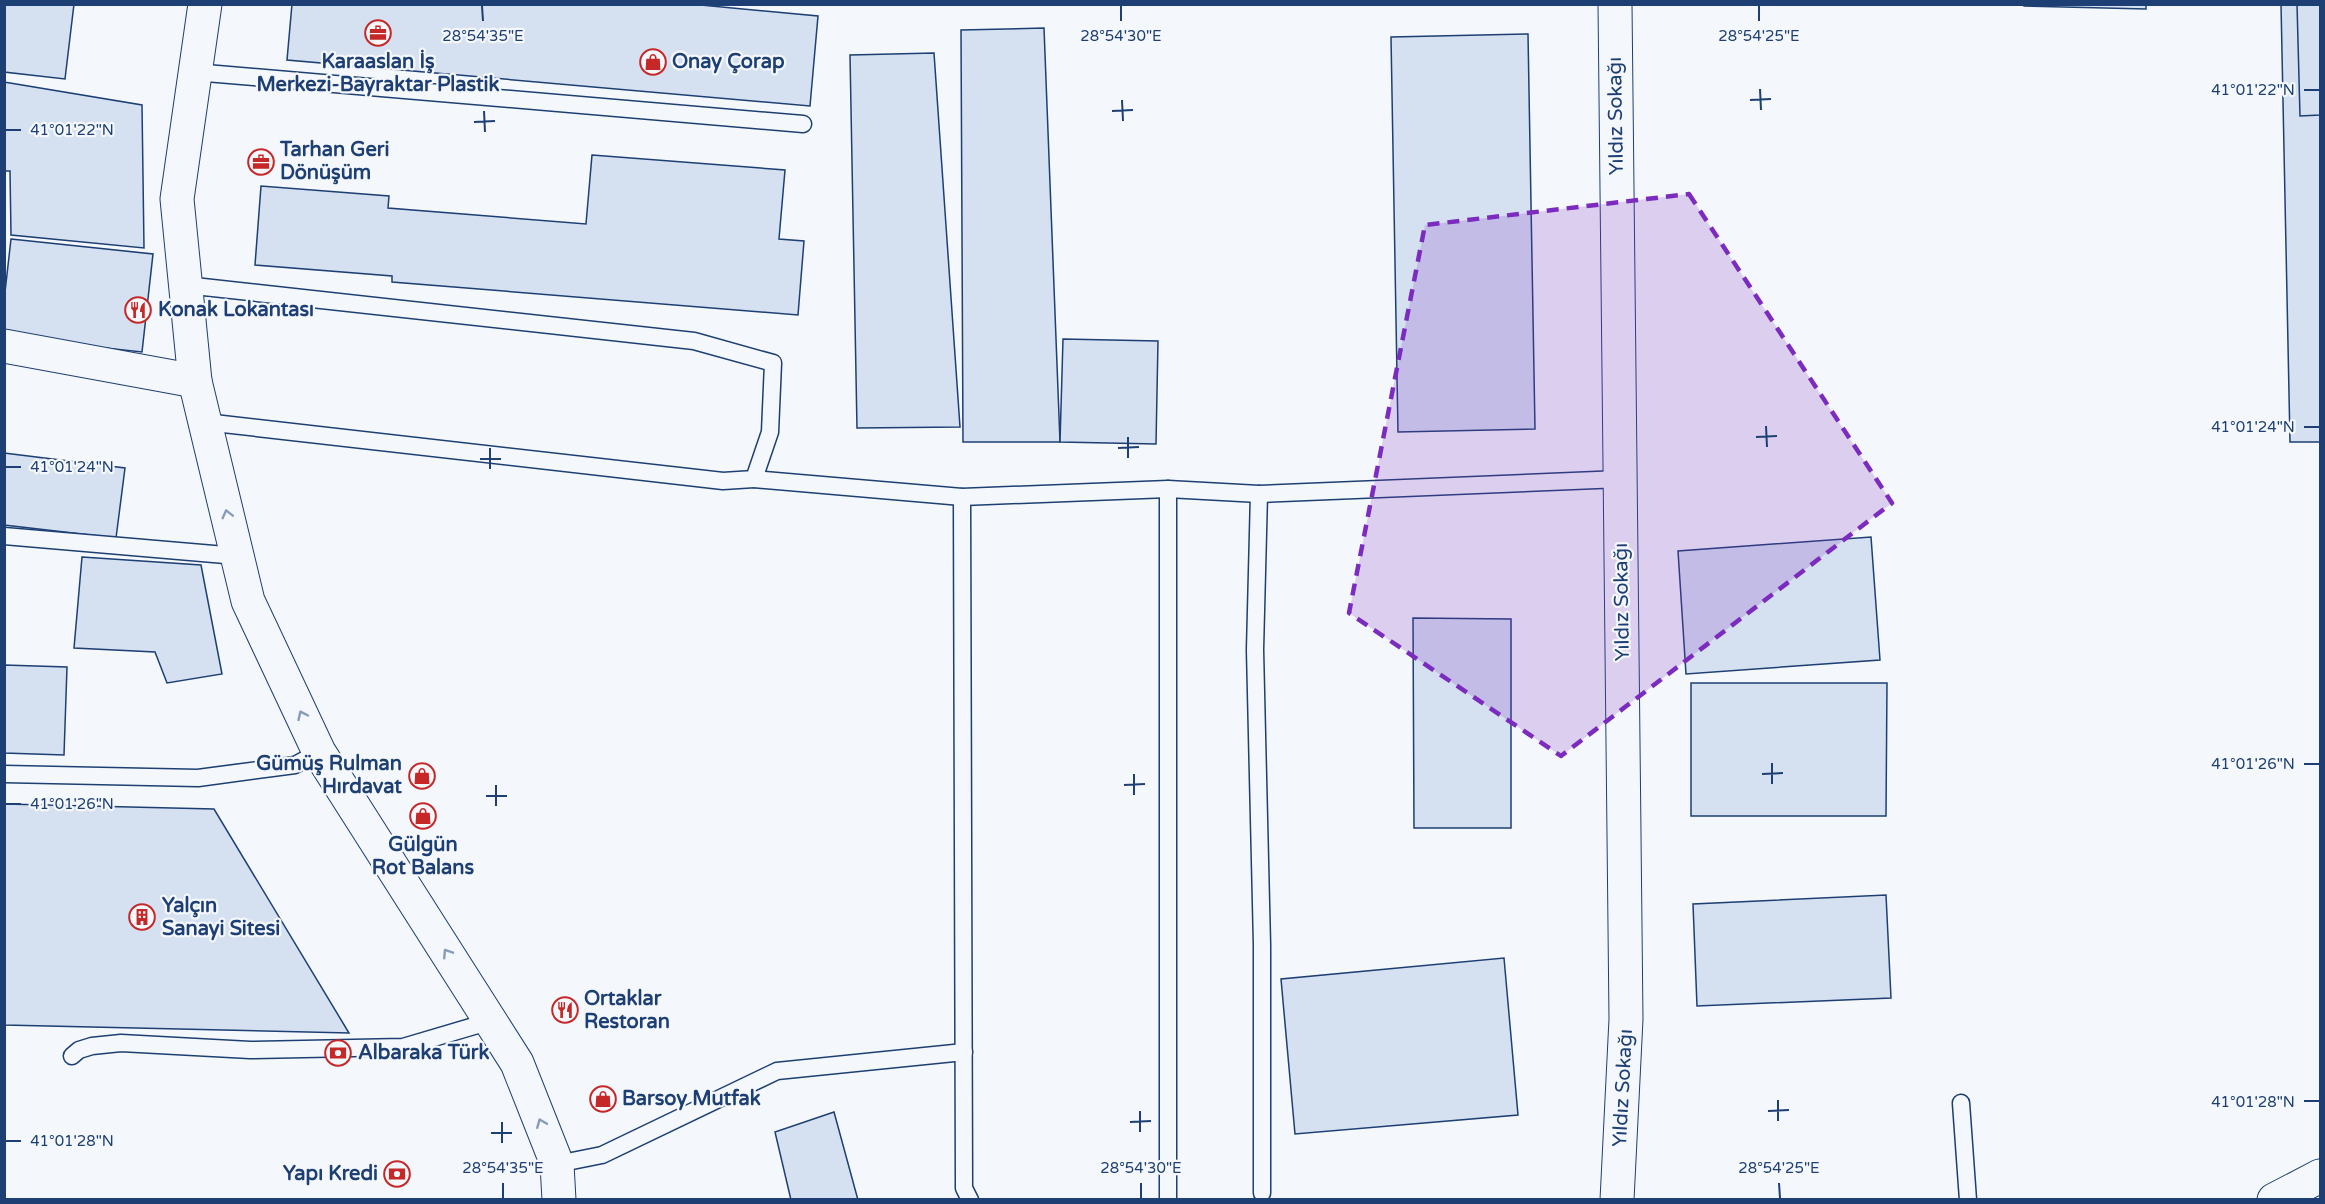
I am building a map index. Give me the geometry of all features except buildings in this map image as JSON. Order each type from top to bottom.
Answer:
[{"type":"street","points":[[205,4],[177,199],[195,381],[248,601],[319,752],[517,1063],[557,1164],[558,1200]]},
{"type":"street","name":"Yıldız Sokağı","points":[[1615,4],[1626,1019],[1617,1200]]},
{"type":"street","points":[[4,346],[195,381]]},
{"type":"street","points":[[2274,1200],[2320,1176]]},
{"type":"lane","points":[[195,72],[803,124]]},
{"type":"lane","points":[[185,285],[694,342],[773,363],[770,432],[754,479]]},
{"type":"lane","points":[[205,422],[723,481],[754,479],[962,497],[1168,489],[1259,494],[1621,479]]},
{"type":"lane","points":[[1168,489],[1168,1200]]},
{"type":"lane","points":[[1259,494],[1255,650],[1262,945],[1262,1193]]},
{"type":"lane","points":[[962,497],[964,1188],[970,1200]]},
{"type":"lane","points":[[4,536],[237,556]]},
{"type":"lane","points":[[4,774],[198,778],[295,765],[319,752]]},
{"type":"lane","points":[[72,1056],[79,1050],[92,1046],[121,1043],[250,1050],[403,1047],[491,1021]]},
{"type":"lane","points":[[557,1164],[602,1155],[777,1071],[964,1052]]},
{"type":"lane","points":[[1961,1103],[1968,1200]]},
{"type":"highlighted area","points":[[1689,194],[1892,503],[1561,756],[1349,613],[1425,225]]},
{"type":"place","name":"Karaaslan İş Merkezi-Bayraktar Plastik","points":[[378,33]]},
{"type":"place","name":"Onay Çorap","points":[[653,62]]},
{"type":"place","name":"Tarhan Geri Dönüşüm","points":[[261,162]]},
{"type":"place","name":"Konak Lokantası","points":[[138,310]]},
{"type":"place","name":"Gümüş Rulman Hırdavat","points":[[422,776]]},
{"type":"place","name":"Gülgün Rot Balans","points":[[423,816]]},
{"type":"place","name":"Yalçın Sanayi Sitesi","points":[[142,917]]},
{"type":"place","name":"Ortaklar Restoran","points":[[565,1010]]},
{"type":"place","name":"Albaraka Türk","points":[[338,1053]]},
{"type":"place","name":"Barsoy Mutfak","points":[[603,1099]]},
{"type":"place","name":"Yapı Kredi","points":[[397,1174]]}]
